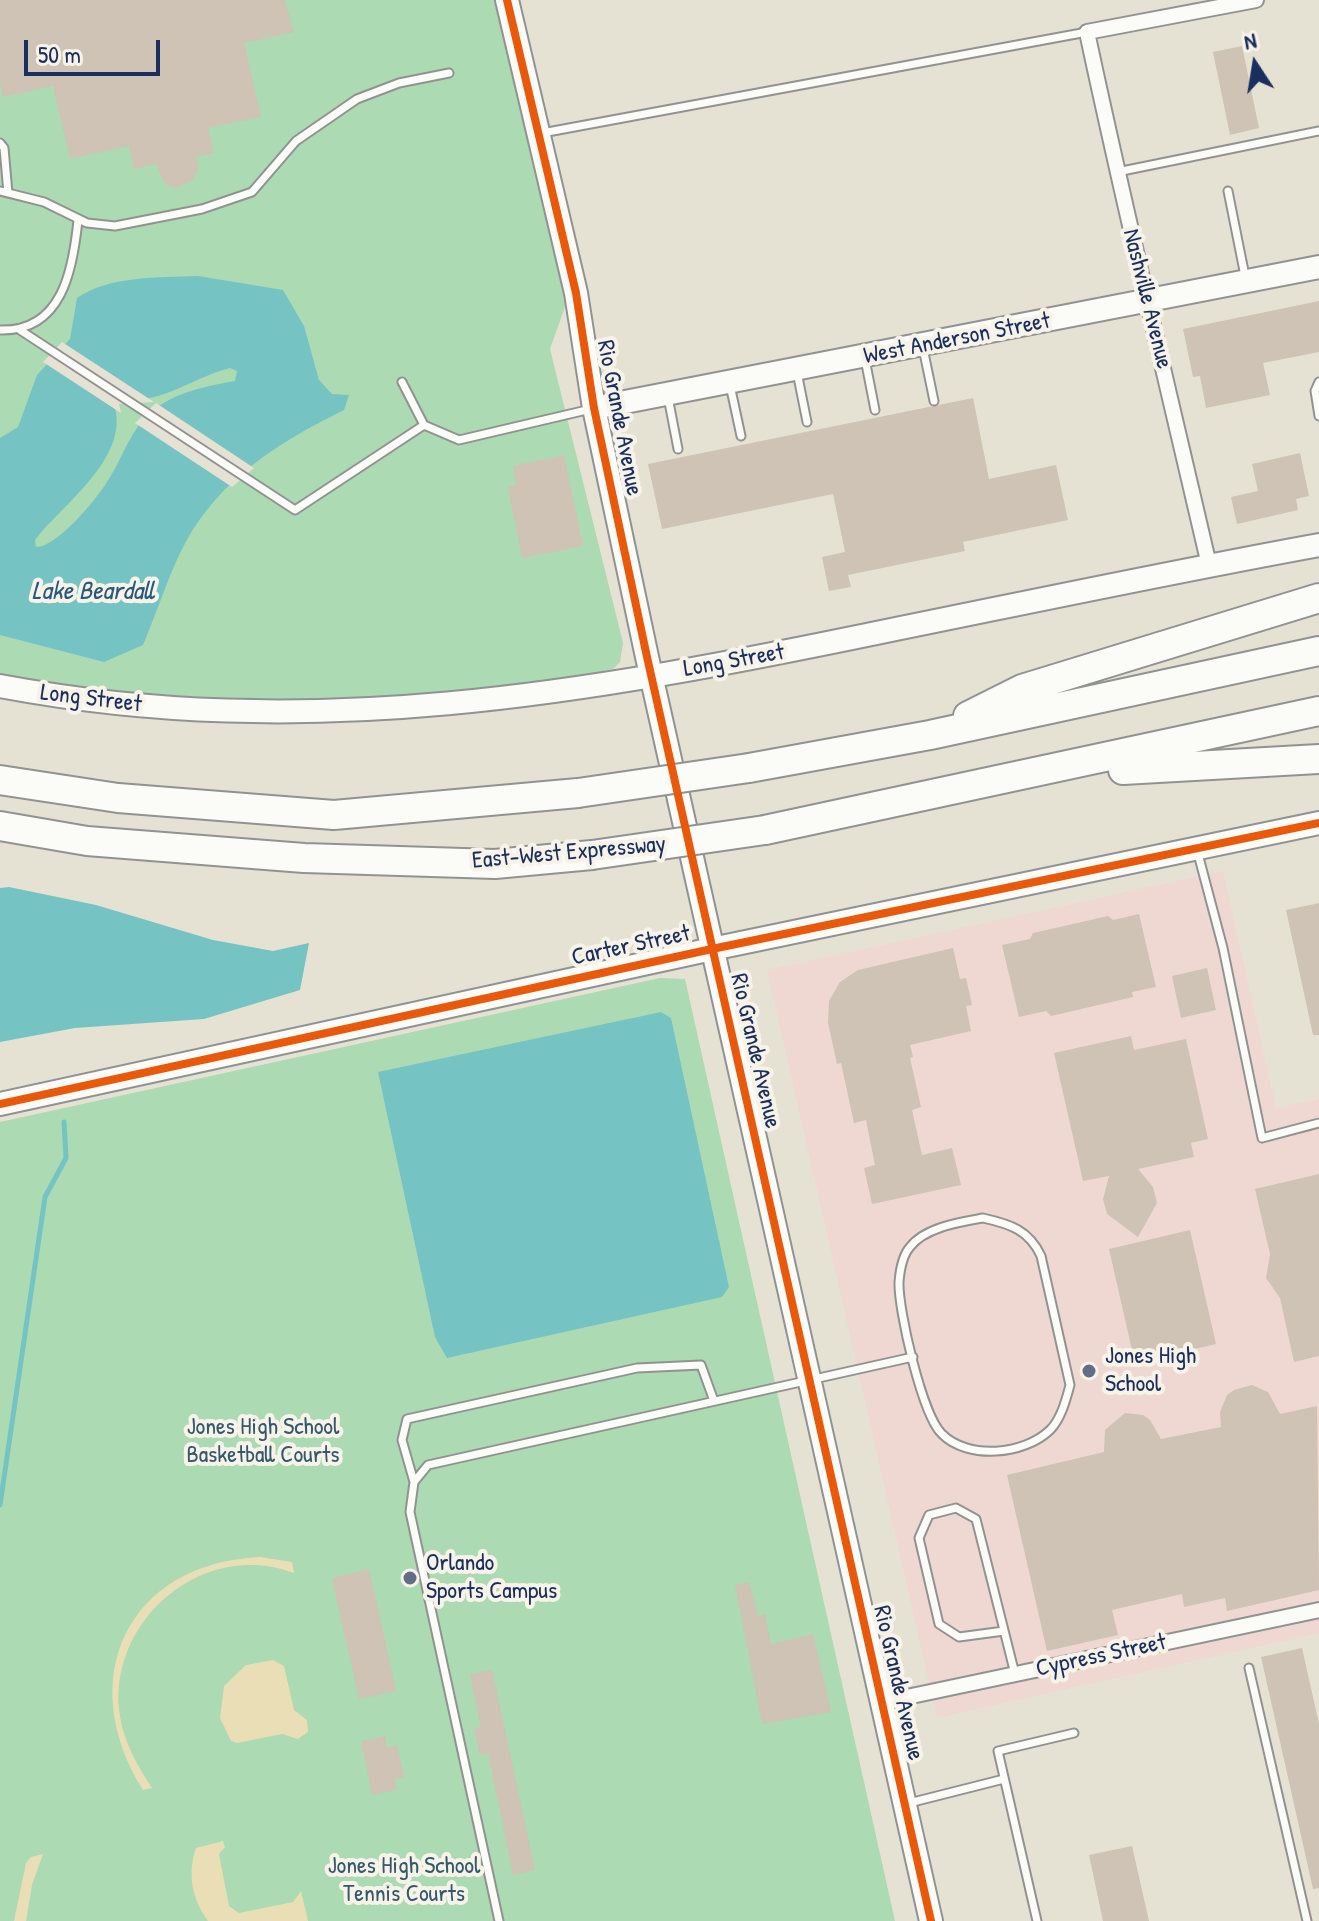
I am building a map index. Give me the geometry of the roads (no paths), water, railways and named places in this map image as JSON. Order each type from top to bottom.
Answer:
[{"type":"highway","points":[[930,735],[1022,689],[1319,598]]},
{"type":"highway","points":[[0,780],[118,798],[334,815],[578,793],[749,768],[930,735],[1319,651]]},
{"type":"highway","name":"East-West Expressway","points":[[0,826],[87,841],[304,858],[495,864],[592,855],[765,830],[1027,777],[1319,711]]},
{"type":"highway","points":[[1027,777],[1319,759]]},
{"type":"street","name":"Rio Grande Avenue","points":[[507,0],[576,293],[594,408],[712,949],[931,1921]]},
{"type":"street","points":[[1087,32],[1256,0]]},
{"type":"street","name":"Nashville Avenue","points":[[1087,32],[1116,172],[1209,565]]},
{"type":"street","name":"West Anderson Street","points":[[594,408],[1148,303],[1319,267]]},
{"type":"street","name":"Long Street","points":[[0,686],[58,697],[174,710],[302,713],[403,710],[554,694],[1319,545]]},
{"type":"street","name":"Carter Street","points":[[0,1104],[712,949],[1319,823]]},
{"type":"street","name":"Cypress Street","points":[[883,1702],[1319,1610]]},
{"type":"lane","points":[[540,134],[1087,32]]},
{"type":"lane","points":[[0,143],[4,148],[4,192],[44,202],[78,220],[115,226],[157,220],[252,192],[296,141],[357,99],[399,83],[449,73]]},
{"type":"lane","points":[[1116,172],[1319,131]]},
{"type":"lane","points":[[1228,191],[1247,282]]},
{"type":"lane","points":[[0,330],[20,330],[45,318],[63,289],[74,259],[78,220]]},
{"type":"lane","points":[[20,330],[295,510],[424,425]]},
{"type":"lane","points":[[922,346],[934,401]]},
{"type":"lane","points":[[865,357],[875,410]]},
{"type":"lane","points":[[797,370],[807,422]]},
{"type":"lane","points":[[402,382],[424,425],[459,440],[594,408]]},
{"type":"lane","points":[[1319,382],[1315,391],[1319,416]]},
{"type":"lane","points":[[730,383],[741,436]]},
{"type":"lane","points":[[668,394],[678,449]]},
{"type":"lane","points":[[1196,848],[1223,948],[1262,1138],[1319,1123]]},
{"type":"lane","points":[[983,1218],[1021,1229],[1034,1241],[1041,1256],[1070,1385],[1064,1406],[1050,1430],[1027,1443],[995,1452],[966,1448],[941,1434],[924,1404],[913,1357],[899,1284],[902,1262],[910,1245],[953,1224],[983,1218]]},
{"type":"lane","points":[[414,1482],[428,1465],[913,1357]]},
{"type":"lane","points":[[499,1921],[410,1512],[414,1482],[402,1440],[407,1419],[637,1368],[701,1365],[714,1401]]},
{"type":"lane","points":[[1004,1631],[959,1637],[939,1624],[919,1538],[929,1515],[956,1508],[976,1519],[1015,1674]]},
{"type":"lane","points":[[1249,1668],[1307,1921]]},
{"type":"lane","points":[[1037,1921],[998,1751],[1074,1733]]},
{"type":"lane","points":[[905,1804],[1004,1779]]},
{"type":"water","name":"Lake Beardall","points":[[198,276],[283,290],[304,326],[319,380],[332,394],[349,395],[344,410],[300,433],[259,460],[207,510],[178,558],[143,645],[104,662],[0,635],[0,438],[18,427],[37,375],[70,339],[77,298],[120,281]],"holes":[[[230,368],[237,371],[235,381],[186,392],[149,414],[85,511],[54,540],[36,547],[35,540],[103,463],[116,427],[115,408],[122,399],[150,398],[216,372]]]},
{"type":"water","points":[[9,887],[96,905],[213,940],[273,951],[309,943],[300,990],[204,1019],[75,1028],[0,1042],[0,888]]},
{"type":"water","points":[[661,1012],[671,1018],[729,1287],[722,1297],[447,1358],[435,1337],[378,1072]]},
{"type":"waterway","points":[[0,1505],[45,1197],[66,1158],[64,1122]]},
{"type":"place","name":"Jones High School","points":[[1089,1371]]},
{"type":"place","name":"Orlando Sports Campus","points":[[410,1578]]},
{"type":"park label","name":"Jones High School Basketball Courts","points":[[263,1442]]},
{"type":"park label","name":"Jones High School Tennis Courts","points":[[404,1881]]}]
